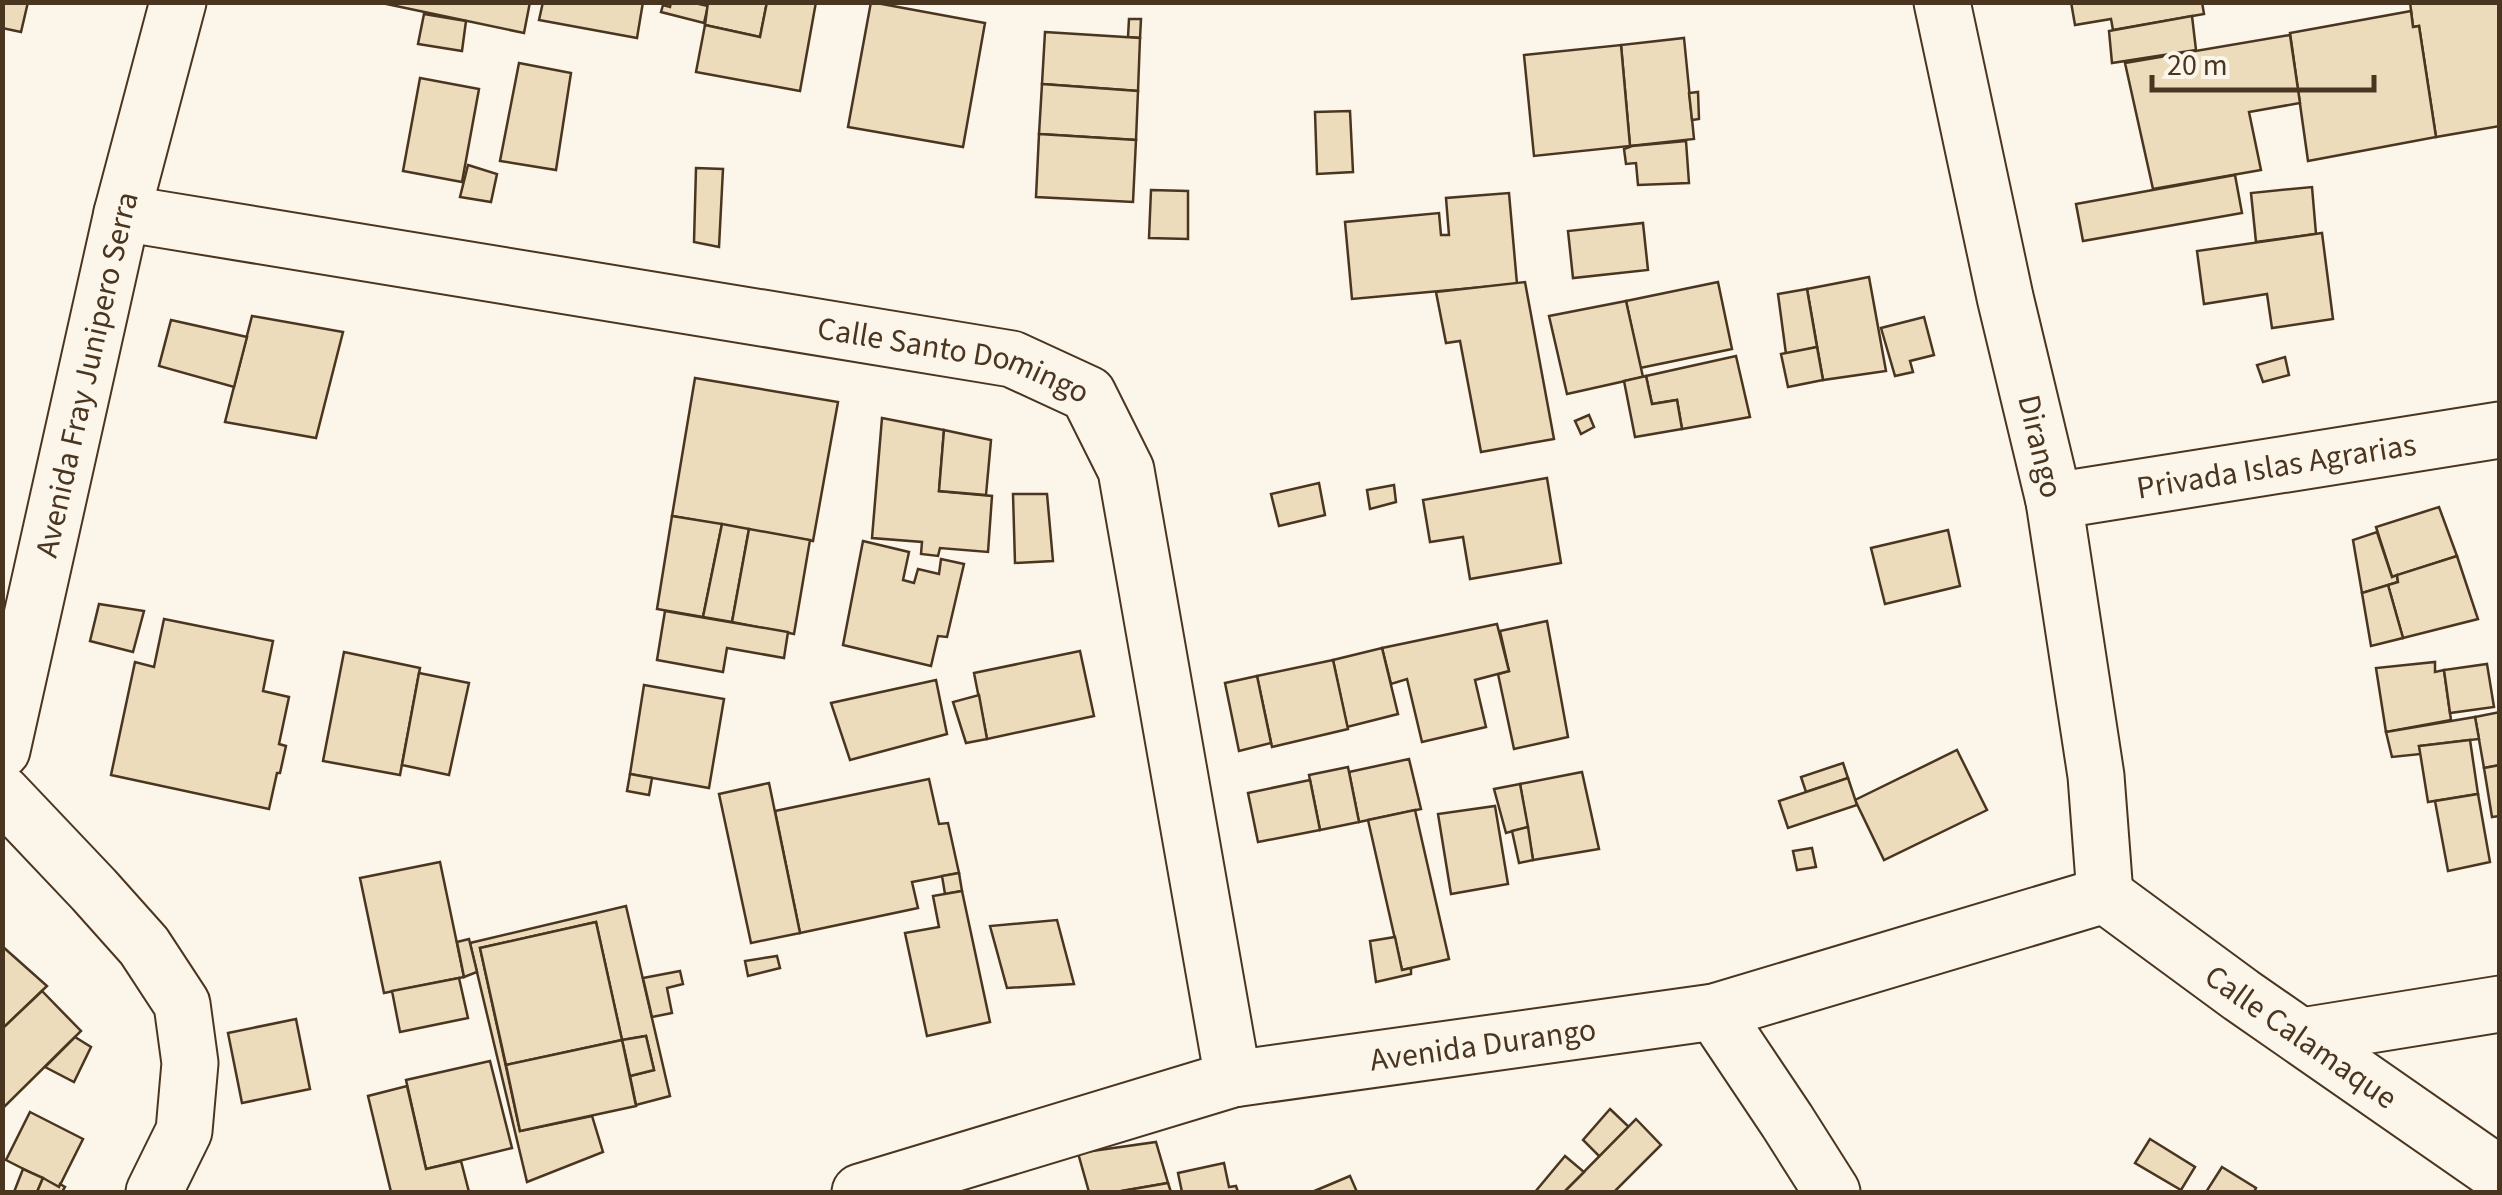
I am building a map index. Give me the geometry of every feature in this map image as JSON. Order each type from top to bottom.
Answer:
[{"type":"street","name":"Avenida Fray Junipero Serra","points":[[2,750],[122,213],[178,2]]},
{"type":"street","name":"Dirango","points":[[1942,2],[2005,297],[2054,501],[2096,776],[2104,895]]},
{"type":"street","name":"Calle Santo Domingo","points":[[122,213],[1012,359],[1088,394],[1126,470],[1233,1079]]},
{"type":"street","name":"Privada Islas Agrarias","points":[[2054,501],[2500,430]]},
{"type":"street","points":[[2,794],[144,946],[182,1004],[190,1063],[184,1131],[154,1192]]},
{"type":"street","name":"Avenida Durango","points":[[860,1192],[1233,1079],[1714,1012],[2104,895]]},
{"type":"street","name":"Calle Calamaque","points":[[2104,895],[2500,1175]]},
{"type":"street","points":[[2302,1036],[2500,1004]]},
{"type":"street","points":[[1714,1012],[1832,1192]]},
{"type":"building","points":[[2,2],[28,2],[21,32],[2,28]]},
{"type":"building","points":[[377,2],[530,2],[524,33]]},
{"type":"building","points":[[543,2],[643,2],[637,38],[539,20]]},
{"type":"building","points":[[671,2],[708,6],[704,23],[661,12],[663,5],[670,7]]},
{"type":"building","points":[[708,2],[767,2],[760,37],[705,25]]},
{"type":"building","points":[[767,2],[816,2],[800,91],[696,72],[705,25],[760,37]]},
{"type":"building","points":[[871,2],[985,23],[963,147],[848,127]]},
{"type":"building","points":[[2071,2],[2202,2],[2204,14],[2113,30],[2111,19],[2075,25]]},
{"type":"building","points":[[2410,2],[2500,2],[2500,126],[2436,137],[2419,26],[2413,27]]},
{"type":"building","points":[[2411,11],[2413,27],[2419,26],[2436,137],[2308,161],[2290,33]]},
{"type":"building","points":[[424,14],[466,21],[462,51],[418,44]]},
{"type":"building","points":[[2192,16],[2196,50],[2112,63],[2109,31]]},
{"type":"building","points":[[1129,19],[1141,19],[1140,38],[1128,37]]},
{"type":"building","points":[[1045,32],[1140,38],[1138,91],[1042,84]]},
{"type":"building","points":[[2290,35],[2300,103],[2249,112],[2261,170],[2153,189],[2125,63]]},
{"type":"building","points":[[1684,38],[1694,139],[1630,146],[1621,45]]},
{"type":"building","points":[[1621,45],[1630,146],[1534,156],[1524,55]]},
{"type":"building","points":[[519,63],[571,73],[556,170],[500,161]]},
{"type":"building","points":[[420,78],[479,89],[462,182],[403,171]]},
{"type":"building","points":[[1042,84],[1138,91],[1136,140],[1039,134]]},
{"type":"building","points":[[1698,92],[1699,119],[1692,120],[1689,93]]},
{"type":"building","points":[[1350,111],[1353,172],[1317,174],[1315,112]]},
{"type":"building","points":[[1039,134],[1136,140],[1133,202],[1036,197]]},
{"type":"building","points":[[1686,141],[1689,183],[1638,185],[1636,163],[1626,164],[1624,149]]},
{"type":"building","points":[[468,165],[497,174],[491,202],[460,197]]},
{"type":"building","points":[[696,168],[723,169],[719,247],[694,242]]},
{"type":"building","points":[[2235,175],[2242,213],[2083,241],[2076,204]]},
{"type":"building","points":[[2312,187],[2316,234],[2256,242],[2251,193]]},
{"type":"building","points":[[1151,190],[1188,191],[1188,239],[1149,238]]},
{"type":"building","points":[[1509,193],[1517,284],[1352,299],[1345,222],[1439,213],[1441,235],[1449,235],[1446,198]]},
{"type":"building","points":[[1643,223],[1648,270],[1573,278],[1568,231]]},
{"type":"building","points":[[2322,233],[2333,319],[2272,328],[2267,294],[2204,304],[2197,251]]},
{"type":"building","points":[[1869,277],[1886,371],[1823,380],[1807,289]]},
{"type":"building","points":[[1525,282],[1554,439],[1481,452],[1460,341],[1446,343],[1436,292]]},
{"type":"building","points":[[1718,282],[1732,349],[1640,368],[1626,301]]},
{"type":"building","points":[[1807,289],[1817,347],[1786,354],[1778,294]]},
{"type":"building","points":[[1626,301],[1643,377],[1567,394],[1549,316]]},
{"type":"building","points":[[252,316],[343,332],[316,438],[225,422]]},
{"type":"building","points":[[1924,317],[1934,355],[1910,361],[1913,372],[1895,376],[1881,328]]},
{"type":"building","points":[[171,320],[247,337],[234,387],[159,366]]},
{"type":"building","points":[[1817,347],[1823,380],[1788,387],[1781,354]]},
{"type":"building","points":[[1736,356],[1750,417],[1682,429],[1677,400],[1652,404],[1646,376]]},
{"type":"building","points":[[2285,357],[2289,375],[2263,382],[2257,365]]},
{"type":"building","points":[[1646,376],[1652,404],[1677,400],[1682,429],[1635,437],[1624,381]]},
{"type":"building","points":[[695,378],[838,402],[813,541],[672,516]]},
{"type":"building","points":[[1589,415],[1594,427],[1581,434],[1575,421]]},
{"type":"building","points":[[882,418],[944,430],[939,491],[992,496],[988,552],[940,548],[938,556],[921,554],[922,542],[872,538]]},
{"type":"building","points":[[944,430],[991,440],[986,495],[939,491]]},
{"type":"building","points":[[1547,478],[1561,563],[1470,579],[1463,537],[1430,542],[1423,500]]},
{"type":"building","points":[[1319,483],[1325,515],[1279,526],[1271,494]]},
{"type":"building","points":[[1394,485],[1396,502],[1370,509],[1367,490]]},
{"type":"building","points":[[1013,494],[1047,494],[1053,561],[1015,563]]},
{"type":"building","points":[[2439,507],[2457,556],[2392,577],[2376,527]]},
{"type":"building","points":[[672,516],[722,524],[703,617],[657,609]]},
{"type":"building","points":[[722,524],[749,529],[732,622],[703,617]]},
{"type":"building","points":[[749,529],[810,540],[794,634],[732,622]]},
{"type":"building","points":[[1948,530],[1960,586],[1885,604],[1871,548]]},
{"type":"building","points":[[2377,532],[2392,577],[2397,575],[2398,582],[2362,593],[2353,540]]},
{"type":"building","points":[[863,541],[909,552],[903,580],[914,583],[918,569],[939,574],[941,559],[964,564],[947,637],[938,636],[931,666],[843,645]]},
{"type":"building","points":[[2457,556],[2478,619],[2403,638],[2388,585],[2398,582],[2397,575]]},
{"type":"building","points":[[2388,585],[2403,638],[2371,646],[2362,593]]},
{"type":"building","points":[[99,604],[144,611],[133,652],[90,641]]},
{"type":"building","points":[[665,611],[788,632],[784,658],[727,648],[723,672],[657,660]]},
{"type":"building","points":[[164,619],[273,641],[263,691],[289,697],[279,744],[286,746],[269,809],[111,775],[135,662],[154,667]]},
{"type":"building","points":[[1547,621],[1568,737],[1514,749],[1498,674],[1509,671],[1500,631]]},
{"type":"building","points":[[1497,624],[1509,671],[1475,680],[1486,727],[1422,742],[1407,679],[1391,684],[1382,648]]},
{"type":"building","points":[[1382,648],[1398,714],[1347,727],[1333,660]]},
{"type":"building","points":[[1080,651],[1094,716],[987,739],[974,673]]},
{"type":"building","points":[[344,652],[420,668],[400,775],[323,761]]},
{"type":"building","points":[[1333,660],[1348,729],[1272,747],[1257,676]]},
{"type":"building","points":[[2435,662],[2435,672],[2444,670],[2451,720],[2386,732],[2376,668]]},
{"type":"building","points":[[2487,664],[2494,707],[2450,713],[2444,670]]},
{"type":"building","points":[[419,673],[469,683],[449,775],[402,765]]},
{"type":"building","points":[[1257,676],[1271,743],[1239,751],[1225,683]]},
{"type":"building","points":[[936,680],[947,734],[850,760],[831,703]]},
{"type":"building","points":[[644,685],[724,699],[709,788],[630,774]]},
{"type":"building","points":[[979,695],[987,739],[966,743],[953,702]]},
{"type":"building","points":[[2500,712],[2500,765],[2484,768],[2475,717]]},
{"type":"building","points":[[2475,717],[2479,739],[2419,746],[2421,754],[2392,757],[2386,732]]},
{"type":"building","points":[[2470,740],[2478,794],[2428,802],[2419,746]]},
{"type":"building","points":[[1957,750],[1987,810],[1884,860],[1855,800]]},
{"type":"building","points":[[1409,759],[1421,809],[1359,822],[1349,772]]},
{"type":"building","points":[[1843,763],[1848,778],[1806,792],[1801,777]]},
{"type":"building","points":[[2500,765],[2500,816],[2492,817],[2484,768]]},
{"type":"building","points":[[1348,767],[1359,822],[1320,830],[1309,775]]},
{"type":"building","points":[[1582,772],[1599,849],[1533,860],[1520,784]]},
{"type":"building","points":[[630,774],[652,778],[649,795],[627,791]]},
{"type":"building","points":[[1848,778],[1857,805],[1788,828],[1779,801]]},
{"type":"building","points":[[929,779],[939,824],[948,823],[959,873],[912,882],[918,908],[800,933],[775,811]]},
{"type":"building","points":[[1310,780],[1320,830],[1258,842],[1248,793]]},
{"type":"building","points":[[769,783],[800,933],[751,943],[719,794]]},
{"type":"building","points":[[1520,784],[1528,827],[1506,833],[1494,789]]},
{"type":"building","points":[[2478,794],[2490,862],[2448,871],[2435,801]]},
{"type":"building","points":[[1495,806],[1508,884],[1451,894],[1438,814]]},
{"type":"building","points":[[1415,810],[1449,959],[1402,970],[1368,820]]},
{"type":"building","points":[[1528,827],[1533,860],[1519,863],[1512,831]]},
{"type":"building","points":[[1812,848],[1816,867],[1797,870],[1793,851]]},
{"type":"building","points":[[440,862],[464,977],[384,993],[360,878]]},
{"type":"building","points":[[959,873],[962,891],[945,894],[942,876]]},
{"type":"building","points":[[962,891],[990,1022],[927,1036],[905,933],[939,927],[933,896]]},
{"type":"building","points":[[626,906],[670,1096],[636,1105],[630,1076],[654,1070],[646,1036],[622,1040],[596,922],[480,948],[520,1131],[592,1116],[603,1152],[527,1182],[470,943]]},
{"type":"building","points":[[1057,920],[1074,984],[1007,988],[990,926]]},
{"type":"building","points":[[596,922],[622,1040],[506,1065],[480,948]]},
{"type":"building","points":[[1395,937],[1402,970],[1411,968],[1411,974],[1376,982],[1370,941]]},
{"type":"building","points":[[469,939],[477,972],[464,977],[457,942]]},
{"type":"building","points":[[2,946],[47,986],[2,1029]]},
{"type":"building","points":[[777,956],[780,968],[748,976],[745,961]]},
{"type":"building","points":[[680,971],[683,984],[667,988],[672,1013],[652,1017],[643,978]]},
{"type":"building","points":[[459,978],[468,1018],[400,1032],[392,991]]},
{"type":"building","points":[[42,991],[81,1031],[2,1109],[2,1029]]},
{"type":"building","points":[[296,1019],[310,1089],[242,1103],[228,1033]]},
{"type":"building","points":[[646,1036],[654,1070],[630,1076],[622,1040]]},
{"type":"building","points":[[75,1037],[91,1047],[74,1082],[45,1067]]},
{"type":"building","points":[[622,1040],[636,1106],[520,1131],[506,1065]]},
{"type":"building","points":[[490,1061],[512,1148],[426,1169],[406,1080]]},
{"type":"building","points":[[407,1086],[426,1169],[461,1161],[469,1192],[391,1192],[368,1096]]},
{"type":"building","points":[[1610,1109],[1629,1127],[1600,1157],[1583,1140]]},
{"type":"building","points":[[30,1112],[83,1139],[59,1187],[6,1160]]},
{"type":"building","points":[[1636,1119],[1661,1145],[1614,1192],[1564,1192]]},
{"type":"building","points":[[2150,1139],[2195,1167],[2181,1190],[2135,1163]]},
{"type":"building","points":[[1156,1142],[1168,1183],[1116,1192],[1089,1192],[1078,1153]]},
{"type":"building","points":[[1565,1156],[1584,1172],[1564,1192],[1535,1192]]},
{"type":"building","points":[[1224,1163],[1229,1187],[1236,1186],[1238,1192],[1182,1192],[1178,1173]]},
{"type":"building","points":[[2222,1167],[2256,1188],[2254,1192],[2206,1192]]},
{"type":"building","points":[[23,1169],[43,1178],[37,1192],[14,1192]]},
{"type":"building","points":[[1350,1176],[1357,1192],[1312,1192]]},
{"type":"building","points":[[43,1178],[65,1187],[62,1192],[37,1192]]},
{"type":"building","points":[[1168,1183],[1171,1192],[1116,1192]]}]
